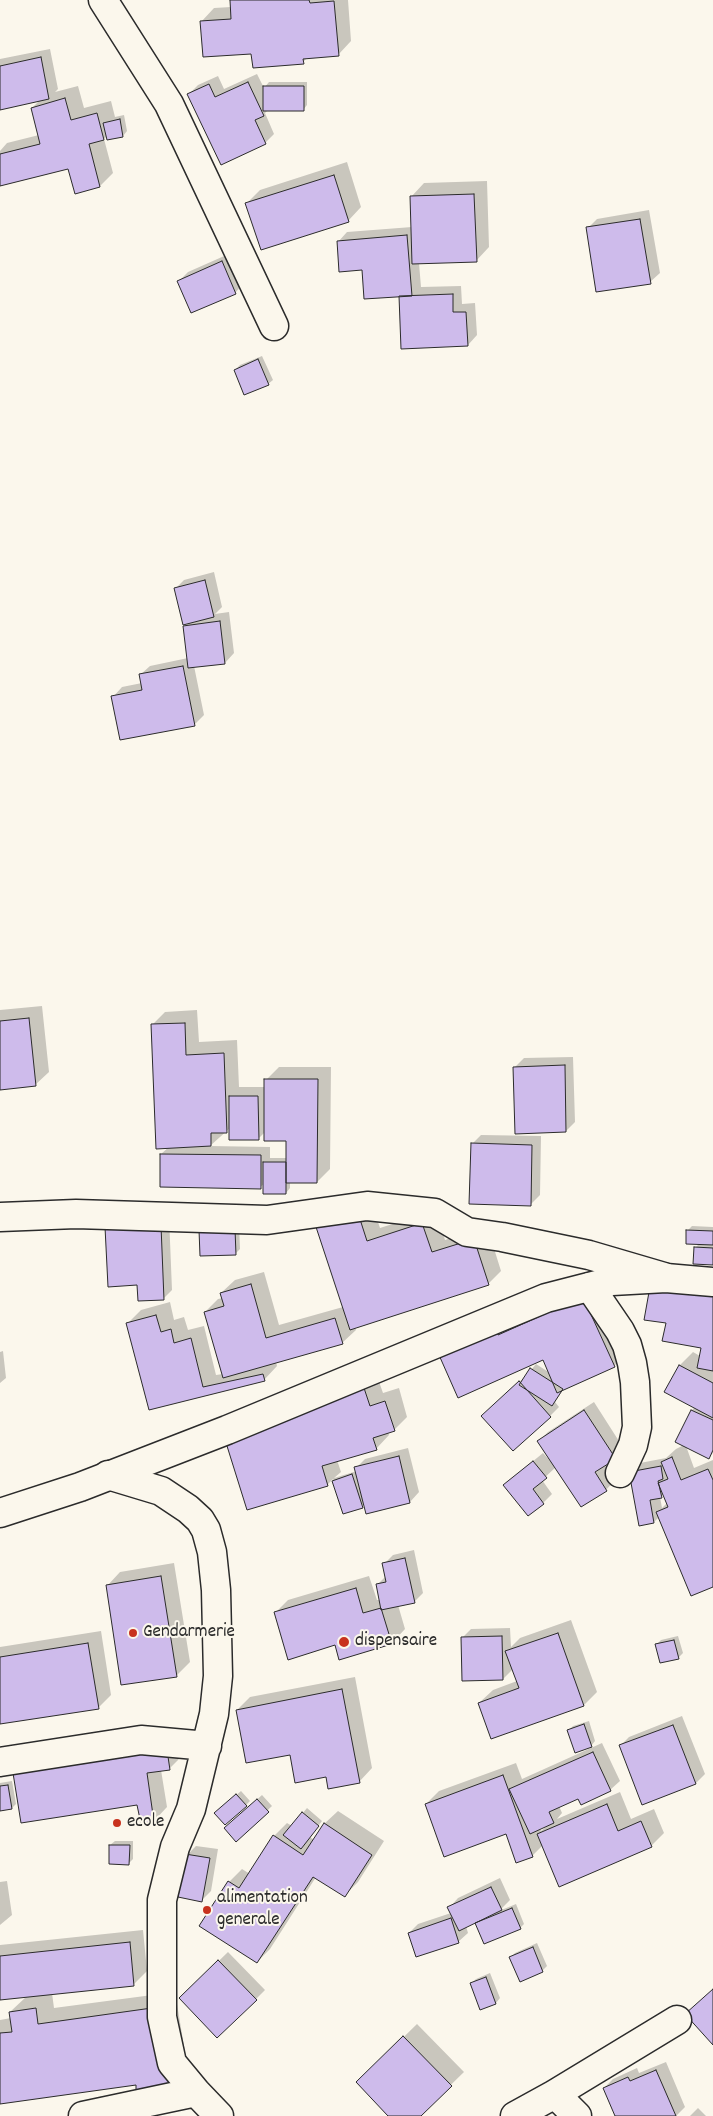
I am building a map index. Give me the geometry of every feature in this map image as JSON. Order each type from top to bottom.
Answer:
[{"type":"street","points":[[102,0],[169,104],[274,326]]},
{"type":"street","points":[[0,1216],[76,1214],[267,1220],[368,1206],[435,1213],[467,1232],[502,1237],[590,1255],[666,1278]]},
{"type":"street","points":[[0,1513],[108,1476],[283,1408],[546,1298],[612,1281],[666,1278],[713,1282]]},
{"type":"street","points":[[590,1287],[612,1316],[627,1345],[632,1363],[635,1382],[637,1427],[634,1445],[620,1473]]},
{"type":"street","points":[[108,1476],[161,1491],[188,1509],[200,1520],[206,1530],[212,1552],[216,1590],[218,1676],[214,1714],[191,1809],[175,1847],[162,1900],[162,2008],[167,2045],[172,2062],[214,2108]]},
{"type":"street","points":[[0,1762],[141,1740],[207,1746]]},
{"type":"street","points":[[515,2116],[678,2020]]},
{"type":"street","points":[[555,2094],[577,2116]]},
{"type":"street","points":[[83,2116],[214,2108]]},
{"type":"building","points":[[230,0],[309,0],[310,3],[334,1],[339,56],[303,59],[304,64],[253,68],[251,54],[203,57],[200,21],[231,19]]},
{"type":"building","points":[[41,57],[49,99],[0,110],[0,66]]},
{"type":"building","points":[[248,82],[264,116],[255,120],[266,144],[221,165],[187,94],[209,84],[215,97]]},
{"type":"building","points":[[263,86],[304,86],[304,111],[263,111]]},
{"type":"building","points":[[65,98],[71,120],[97,113],[104,140],[89,144],[100,187],[75,194],[68,169],[0,186],[0,154],[40,144],[31,108]]},
{"type":"building","points":[[120,119],[123,137],[107,140],[103,123]]},
{"type":"building","points":[[334,175],[349,222],[261,250],[245,203]]},
{"type":"building","points":[[474,194],[477,262],[412,264],[410,196]]},
{"type":"building","points":[[640,219],[651,284],[596,292],[586,227]]},
{"type":"building","points":[[407,235],[412,296],[364,299],[362,270],[339,272],[337,241]]},
{"type":"building","points":[[222,261],[236,294],[191,313],[177,281]]},
{"type":"building","points":[[453,294],[453,312],[466,312],[468,346],[401,349],[399,296]]},
{"type":"building","points":[[258,359],[269,385],[244,395],[234,370]]},
{"type":"building","points":[[205,580],[214,617],[183,625],[174,588]]},
{"type":"building","points":[[220,621],[225,664],[188,668],[183,626]]},
{"type":"building","points":[[183,666],[195,726],[120,740],[111,696],[142,690],[139,674]]},
{"type":"building","points":[[29,1018],[36,1086],[0,1090],[0,1021]]},
{"type":"building","points":[[185,1023],[186,1055],[224,1053],[227,1133],[211,1133],[211,1146],[156,1149],[151,1024]]},
{"type":"building","points":[[565,1065],[566,1132],[515,1134],[513,1067]]},
{"type":"building","points":[[264,1079],[318,1079],[317,1183],[286,1183],[286,1141],[264,1141]]},
{"type":"building","points":[[229,1096],[258,1096],[259,1140],[229,1140]]},
{"type":"building","points":[[471,1143],[532,1145],[531,1206],[469,1204]]},
{"type":"building","points":[[160,1154],[261,1155],[261,1189],[160,1187]]},
{"type":"building","points":[[263,1162],[286,1162],[286,1194],[263,1194]]},
{"type":"building","points":[[358,1213],[367,1241],[422,1223],[432,1252],[474,1239],[489,1285],[350,1330],[316,1227]]},
{"type":"building","points":[[161,1225],[164,1300],[138,1301],[137,1285],[108,1287],[105,1227]]},
{"type":"building","points":[[235,1229],[236,1255],[200,1256],[199,1230]]},
{"type":"building","points":[[686,1230],[713,1231],[713,1245],[686,1244]]},
{"type":"building","points":[[694,1247],[713,1248],[713,1265],[693,1264]]},
{"type":"building","points":[[651,1281],[713,1292],[713,1371],[697,1368],[701,1348],[662,1341],[666,1323],[644,1320]]},
{"type":"building","points":[[251,1284],[266,1338],[335,1318],[343,1344],[223,1378],[204,1312],[224,1306],[220,1293]]},
{"type":"building","points":[[583,1297],[615,1367],[557,1393],[543,1360],[458,1398],[435,1346],[492,1321],[498,1335]]},
{"type":"building","points":[[156,1315],[161,1332],[171,1329],[174,1343],[191,1338],[203,1387],[263,1374],[265,1381],[149,1410],[126,1323]]},
{"type":"building","points":[[679,1365],[713,1383],[713,1418],[664,1392]]},
{"type":"building","points":[[530,1368],[563,1389],[552,1406],[519,1385]]},
{"type":"building","points":[[519,1381],[551,1417],[513,1451],[481,1416]]},
{"type":"building","points":[[364,1388],[370,1406],[385,1401],[395,1431],[373,1438],[377,1450],[322,1466],[328,1486],[247,1510],[222,1430]]},
{"type":"building","points":[[584,1410],[616,1459],[595,1472],[607,1491],[581,1507],[537,1441]]},
{"type":"building","points":[[691,1410],[713,1420],[713,1450],[709,1459],[675,1442]]},
{"type":"building","points":[[399,1456],[410,1503],[366,1514],[354,1467]]},
{"type":"building","points":[[672,1457],[681,1480],[708,1469],[713,1480],[713,1587],[691,1596],[656,1512],[668,1507],[658,1483],[668,1479],[661,1462]]},
{"type":"building","points":[[533,1461],[547,1478],[533,1489],[544,1504],[528,1516],[503,1485]]},
{"type":"building","points":[[661,1466],[663,1479],[658,1481],[662,1498],[650,1500],[654,1523],[639,1526],[629,1472]]},
{"type":"building","points":[[352,1474],[363,1508],[343,1514],[332,1481]]},
{"type":"building","points":[[405,1558],[415,1603],[381,1610],[376,1584],[386,1582],[382,1563]]},
{"type":"building","points":[[161,1576],[177,1677],[121,1685],[106,1585]]},
{"type":"building","points":[[356,1588],[363,1613],[381,1608],[392,1644],[339,1660],[335,1645],[288,1660],[274,1612]]},
{"type":"building","points":[[558,1633],[584,1706],[491,1739],[478,1703],[519,1688],[505,1651]]},
{"type":"building","points":[[502,1636],[503,1680],[462,1681],[461,1637]]},
{"type":"building","points":[[674,1640],[679,1659],[660,1663],[655,1644]]},
{"type":"building","points":[[88,1643],[99,1709],[0,1724],[0,1657]]},
{"type":"building","points":[[342,1689],[360,1783],[328,1789],[326,1777],[295,1783],[290,1755],[246,1763],[236,1710]]},
{"type":"building","points":[[584,1724],[592,1747],[575,1753],[567,1730]]},
{"type":"building","points":[[673,1725],[696,1784],[642,1805],[619,1745]]},
{"type":"building","points":[[167,1750],[170,1770],[147,1773],[154,1822],[141,1824],[137,1805],[21,1823],[13,1773]]},
{"type":"building","points":[[593,1752],[611,1791],[581,1805],[578,1799],[549,1812],[554,1823],[530,1834],[509,1789]]},
{"type":"building","points":[[503,1775],[533,1857],[516,1863],[506,1834],[444,1857],[425,1804]]},
{"type":"building","points":[[8,1785],[12,1809],[0,1811],[0,1786]]},
{"type":"building","points":[[236,1794],[247,1806],[225,1825],[214,1813]]},
{"type":"building","points":[[257,1799],[269,1812],[236,1842],[224,1828]]},
{"type":"building","points":[[607,1804],[618,1831],[641,1821],[652,1847],[559,1887],[537,1834]]},
{"type":"building","points":[[302,1812],[319,1826],[301,1849],[283,1835]]},
{"type":"building","points":[[324,1823],[372,1855],[345,1897],[313,1877],[257,1963],[199,1926],[228,1881],[239,1888],[273,1835],[303,1855]]},
{"type":"building","points":[[109,1845],[130,1845],[129,1865],[109,1864]]},
{"type":"building","points":[[185,1854],[210,1858],[202,1902],[178,1897]]},
{"type":"building","points":[[491,1887],[502,1910],[459,1931],[447,1907]]},
{"type":"building","points":[[512,1908],[521,1929],[484,1944],[475,1923]]},
{"type":"building","points":[[451,1918],[459,1943],[416,1957],[408,1933]]},
{"type":"building","points":[[130,1942],[134,1986],[0,2000],[0,1956]]},
{"type":"building","points":[[533,1947],[543,1972],[520,1982],[509,1957]]},
{"type":"building","points":[[218,1960],[257,2000],[217,2038],[179,1998]]},
{"type":"building","points":[[486,1977],[496,2004],[480,2010],[470,1983]]},
{"type":"building","points":[[713,1989],[713,2045],[685,2014]]},
{"type":"building","points":[[159,2007],[172,2087],[136,2101],[136,2085],[0,2104],[0,2033],[12,2032],[9,2012],[36,2008],[38,2024]]},
{"type":"building","points":[[403,2036],[452,2086],[421,2116],[388,2116],[356,2082]]},
{"type":"building","points":[[656,2070],[676,2116],[615,2116],[603,2088],[628,2077],[630,2081]]},
{"type":"place","name":"Gendarmerie","points":[[133,1633]]},
{"type":"place","name":"dispensaire","points":[[344,1642]]},
{"type":"place","name":"ecole","points":[[117,1823]]},
{"type":"place","name":"alimentation generale","points":[[207,1910]]}]
